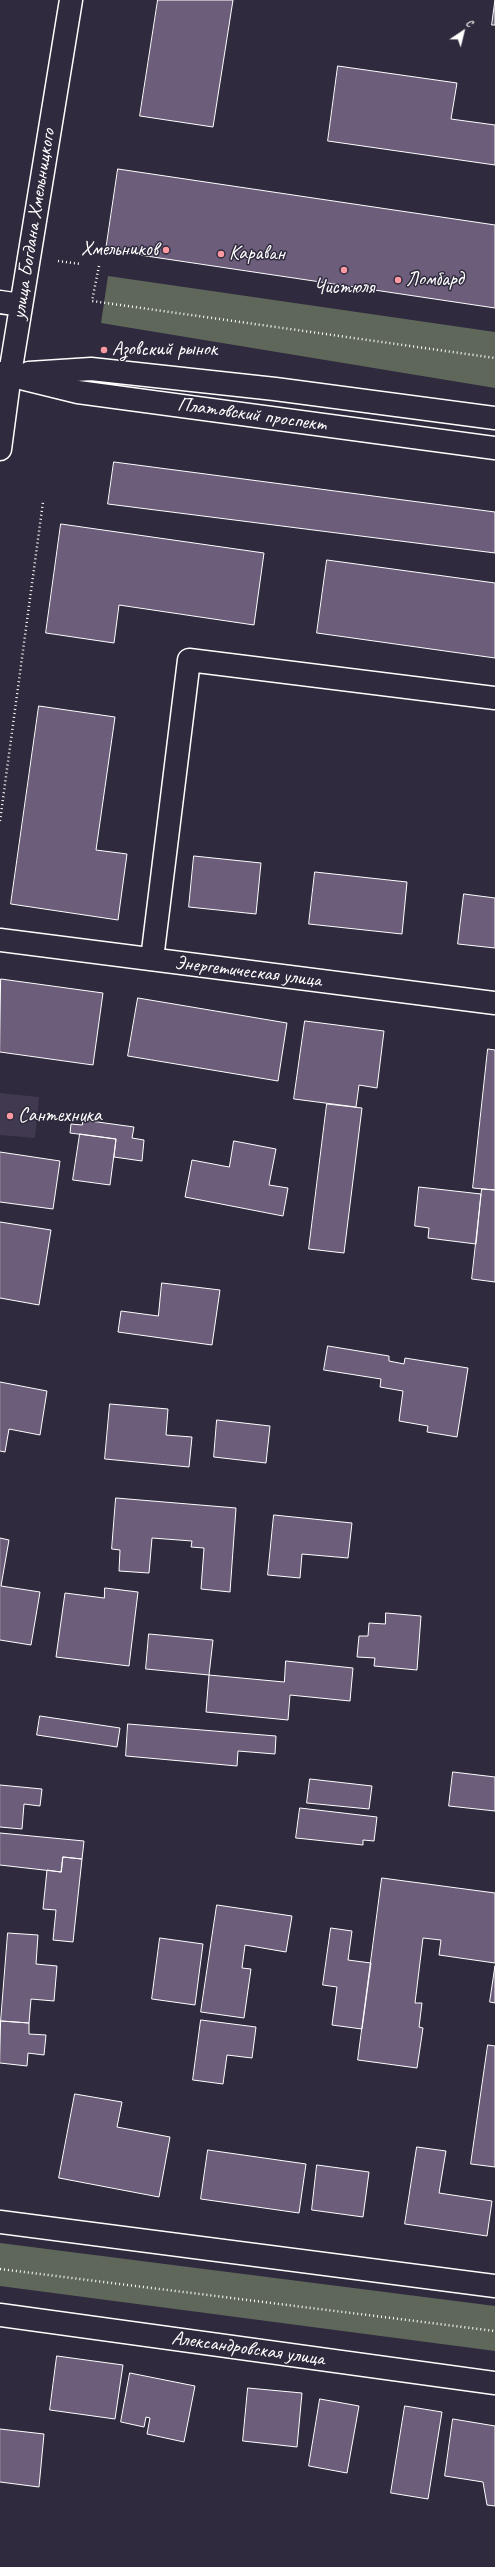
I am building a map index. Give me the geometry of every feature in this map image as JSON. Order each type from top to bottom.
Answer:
[{"type":"street","name":"улица Богдана Хмельницкого","points":[[0,449],[3,374],[10,303],[71,0]]},
{"type":"street","name":"Платовский проспект","points":[[3,374],[91,369],[275,389],[495,418]]},
{"type":"street","name":"Платовский проспект","points":[[3,374],[78,392],[495,448]]},
{"type":"street","points":[[152,960],[189,660],[495,698]]},
{"type":"street","name":"Энергетическая улица","points":[[0,940],[495,1004]]},
{"type":"street","points":[[0,2222],[495,2286]]},
{"type":"street","name":"Александровская улица","points":[[0,2315],[495,2383]]},
{"type":"path","points":[[99,266],[92,301],[495,358]]},
{"type":"path","points":[[0,821],[43,502]]},
{"type":"path","points":[[0,2269],[495,2331]]},
{"type":"shaded area","points":[[108,276],[495,332],[495,388],[101,323]]},
{"type":"shaded area","points":[[0,1093],[39,1097],[35,1138],[0,1135]]},
{"type":"shaded area","points":[[0,2243],[495,2306],[495,2351],[0,2286]]},
{"type":"building","points":[[158,0],[233,0],[213,127],[140,116]]},
{"type":"building","points":[[495,0],[495,25],[492,25]]},
{"type":"building","points":[[338,66],[457,83],[451,119],[495,125],[495,165],[328,141]]},
{"type":"building","points":[[118,169],[495,225],[495,308],[106,250]]},
{"type":"building","points":[[114,462],[495,512],[495,553],[108,504]]},
{"type":"building","points":[[61,524],[264,553],[254,625],[119,605],[114,643],[46,633]]},
{"type":"building","points":[[327,560],[495,583],[495,658],[317,633]]},
{"type":"building","points":[[39,706],[115,717],[96,850],[127,854],[118,920],[11,904]]},
{"type":"building","points":[[194,856],[261,863],[256,914],[189,907]]},
{"type":"building","points":[[315,872],[407,882],[402,934],[309,924]]},
{"type":"building","points":[[464,894],[495,898],[495,948],[458,944]]},
{"type":"building","points":[[1,979],[103,993],[93,1065],[0,1052]]},
{"type":"building","points":[[138,998],[287,1023],[278,1081],[128,1056]]},
{"type":"building","points":[[305,1021],[384,1031],[377,1088],[359,1085],[356,1107],[294,1099]]},
{"type":"building","points":[[488,1049],[495,1050],[495,1190],[473,1188]]},
{"type":"building","points":[[327,1104],[362,1108],[344,1253],[309,1249]]},
{"type":"building","points":[[83,1120],[134,1127],[132,1138],[144,1140],[142,1161],[114,1157],[116,1139],[70,1133],[71,1124],[82,1125]]},
{"type":"building","points":[[80,1134],[116,1139],[110,1185],[73,1180]]},
{"type":"building","points":[[234,1141],[276,1149],[269,1185],[288,1188],[283,1216],[185,1197],[192,1160],[229,1167]]},
{"type":"building","points":[[0,1152],[60,1161],[53,1209],[0,1202]]},
{"type":"building","points":[[419,1187],[481,1194],[476,1244],[428,1238],[429,1228],[415,1226]]},
{"type":"building","points":[[482,1189],[495,1190],[495,1282],[472,1279]]},
{"type":"building","points":[[0,1222],[51,1230],[39,1305],[0,1298]]},
{"type":"building","points":[[162,1283],[220,1290],[212,1345],[118,1332],[121,1311],[158,1316]]},
{"type":"building","points":[[328,1346],[389,1356],[389,1361],[404,1364],[405,1358],[468,1368],[457,1437],[427,1432],[428,1426],[399,1421],[403,1391],[380,1387],[381,1379],[324,1370]]},
{"type":"building","points":[[0,1382],[47,1391],[40,1435],[9,1429],[5,1452],[0,1451]]},
{"type":"building","points":[[110,1404],[168,1409],[166,1435],[192,1437],[189,1467],[105,1459]]},
{"type":"building","points":[[217,1420],[270,1426],[266,1463],[214,1457]]},
{"type":"building","points":[[116,1498],[236,1508],[230,1592],[201,1589],[204,1548],[191,1547],[192,1541],[152,1538],[149,1573],[119,1571],[120,1550],[112,1549]]},
{"type":"building","points":[[274,1515],[352,1523],[348,1558],[302,1554],[300,1578],[268,1575]]},
{"type":"building","points":[[0,1538],[9,1540],[1,1586],[40,1592],[31,1645],[0,1640]]},
{"type":"building","points":[[105,1588],[138,1592],[129,1666],[56,1657],[65,1593],[104,1598]]},
{"type":"building","points":[[386,1613],[421,1616],[417,1670],[374,1666],[375,1658],[357,1657],[359,1636],[368,1636],[369,1623],[385,1624]]},
{"type":"building","points":[[149,1634],[213,1640],[209,1675],[146,1669]]},
{"type":"building","points":[[286,1661],[353,1668],[350,1701],[290,1695],[288,1720],[206,1712],[209,1675],[284,1682]]},
{"type":"building","points":[[40,1716],[120,1728],[117,1747],[37,1735]]},
{"type":"building","points":[[128,1724],[276,1736],[275,1754],[238,1751],[237,1766],[126,1756]]},
{"type":"building","points":[[453,1772],[495,1777],[495,1811],[449,1806]]},
{"type":"building","points":[[310,1779],[372,1786],[369,1809],[307,1803]]},
{"type":"building","points":[[0,1785],[42,1789],[40,1806],[24,1804],[22,1829],[0,1827]]},
{"type":"building","points":[[300,1808],[377,1817],[374,1841],[363,1840],[363,1845],[296,1838]]},
{"type":"building","points":[[0,1833],[84,1841],[82,1859],[63,1857],[61,1872],[0,1865]]},
{"type":"building","points":[[63,1857],[82,1859],[73,1942],[53,1940],[56,1910],[43,1909],[47,1870],[61,1872]]},
{"type":"building","points":[[382,1878],[495,1893],[495,1963],[439,1955],[441,1940],[423,1938],[415,2003],[422,2003],[419,2027],[423,2028],[417,2068],[358,2060]]},
{"type":"building","points":[[217,1905],[292,1916],[286,1952],[245,1945],[242,1968],[251,1969],[244,2018],[201,2012]]},
{"type":"building","points":[[331,1928],[352,1931],[348,1960],[371,1963],[362,2029],[332,2025],[337,1987],[323,1985]]},
{"type":"building","points":[[8,1933],[38,1935],[36,1964],[57,1966],[54,2001],[31,1999],[29,2023],[1,2021]]},
{"type":"building","points":[[160,1938],[203,1944],[195,2005],[152,1999]]},
{"type":"building","points":[[495,1966],[495,2003],[490,2002]]},
{"type":"building","points":[[201,2020],[256,2027],[252,2058],[227,2055],[223,2084],[193,2080]]},
{"type":"building","points":[[1,2021],[29,2023],[29,2034],[46,2035],[44,2055],[28,2053],[27,2066],[0,2063]]},
{"type":"building","points":[[488,2045],[495,2046],[495,2167],[471,2164]]},
{"type":"building","points":[[75,2094],[122,2102],[117,2127],[170,2137],[159,2197],[59,2178]]},
{"type":"building","points":[[417,2147],[446,2151],[439,2193],[492,2201],[487,2236],[405,2224]]},
{"type":"building","points":[[208,2150],[306,2164],[299,2213],[201,2199]]},
{"type":"building","points":[[317,2165],[369,2172],[363,2217],[312,2210]]},
{"type":"building","points":[[57,2356],[123,2365],[115,2419],[50,2410]]},
{"type":"building","points":[[130,2373],[195,2386],[184,2442],[147,2434],[150,2418],[146,2417],[144,2427],[121,2422]]},
{"type":"building","points":[[248,2388],[302,2393],[297,2447],[243,2441]]},
{"type":"building","points":[[320,2399],[359,2406],[347,2473],[309,2466]]},
{"type":"building","points":[[405,2406],[442,2412],[428,2499],[391,2493]]},
{"type":"building","points":[[453,2419],[495,2426],[495,2506],[487,2505],[483,2482],[445,2476]]},
{"type":"building","points":[[0,2429],[44,2434],[39,2487],[0,2482]]},
{"type":"place","name":"Хмельников","points":[[166,250]]},
{"type":"place","name":"Караван","points":[[221,254]]},
{"type":"place","name":"Чистюля","points":[[344,270]]},
{"type":"place","name":"Ломбард","points":[[398,280]]},
{"type":"place","name":"Азовский рынок","points":[[104,350]]},
{"type":"place","name":"Сантехника","points":[[10,1116]]}]
